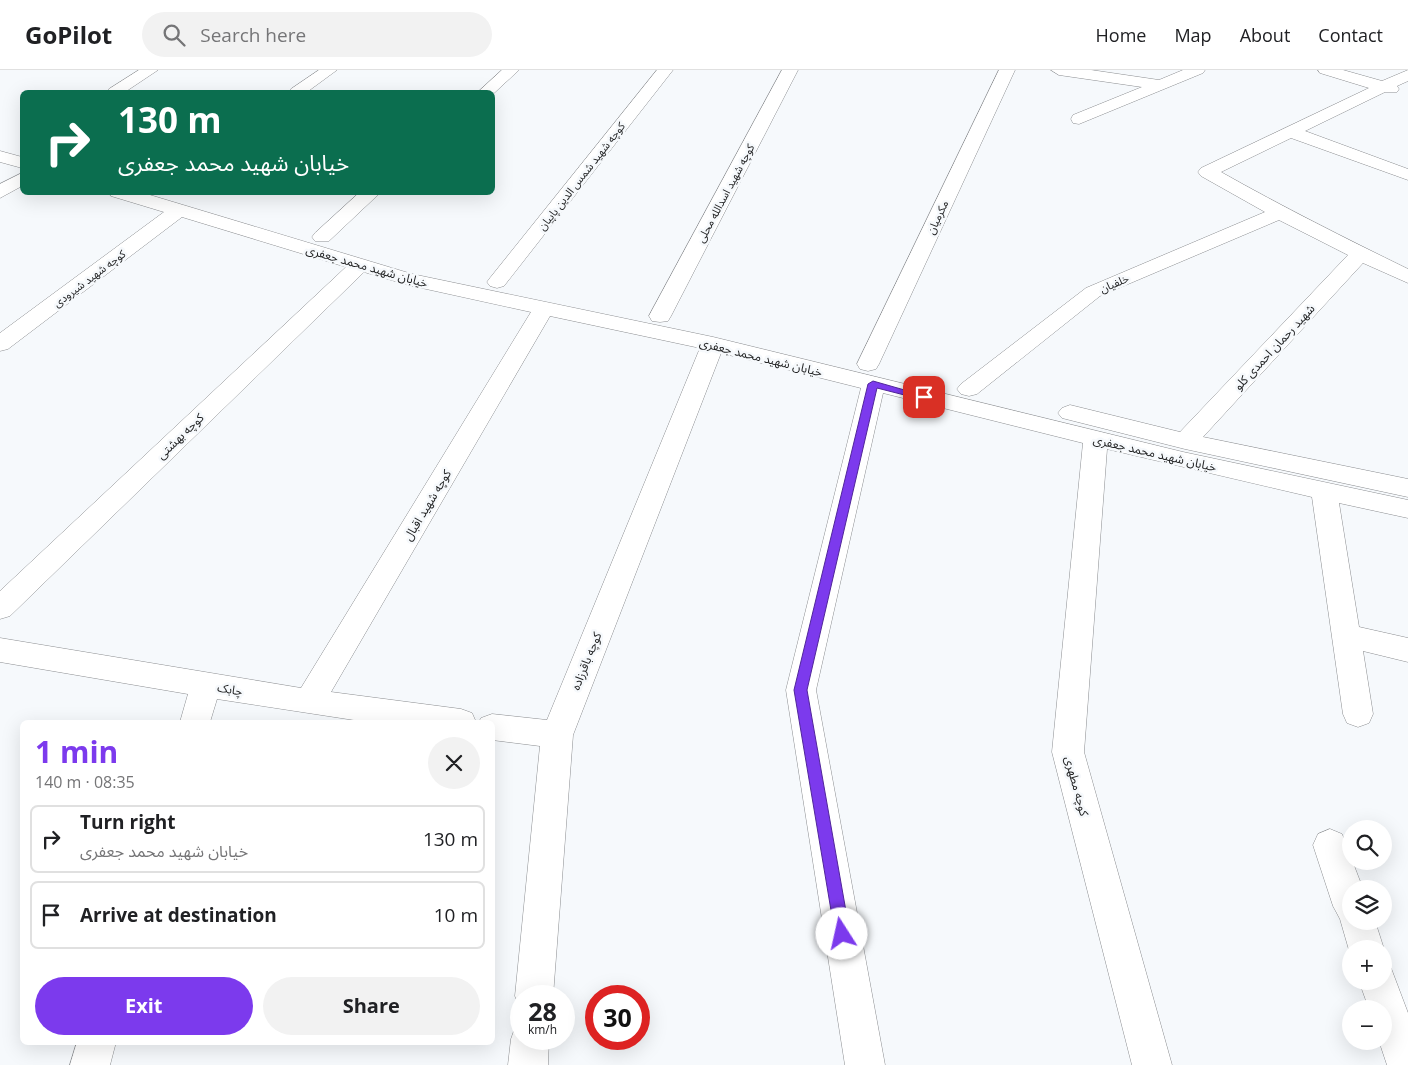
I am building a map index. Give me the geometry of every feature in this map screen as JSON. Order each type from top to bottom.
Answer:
[{"type":"street","points":[[118,90],[150,70]]},
{"type":"street","points":[[300,90],[329,70]]},
{"type":"street","points":[[488,90],[511,70]]},
{"type":"street","name":"کوچه شهید شمس الدین پاپیان","points":[[497,282],[665,70]]},
{"type":"street","name":"کوچه شهید اسدالله محلی","points":[[660,316],[790,70]]},
{"type":"street","name":"مکرمیان","points":[[865,1065],[801,690],[871,374],[1007,70]]},
{"type":"street","points":[[1059,70],[1161,85]]},
{"type":"street","points":[[1079,119],[1197,70]]},
{"type":"street","points":[[1326,70],[1408,94]]},
{"type":"street","points":[[1408,75],[1208,172],[1280,213],[1362,252],[1408,277]]},
{"type":"street","points":[[1290,132],[1408,176]]},
{"type":"street","points":[[1,151],[20,146]]},
{"type":"street","points":[[1,151],[20,163]]},
{"type":"street","points":[[0,192],[20,179]]},
{"type":"street","name":"خیابان شهید محمد جعفری","points":[[135,195],[175,202],[322,237],[422,266],[660,316],[1096,439],[1408,509]]},
{"type":"street","points":[[322,237],[369,195]]},
{"type":"street","name":"خیابان شهید محمد جعفری","points":[[175,202],[360,265],[408,279],[713,344],[871,374],[969,389],[1185,441],[1408,488]]},
{"type":"street","name":"کوچه شهید شیرودی","points":[[0,344],[175,202]]},
{"type":"street","name":"خلفیان","points":[[969,389],[1093,292],[1280,213]]},
{"type":"street","name":"شهید رحمان احمدی کلو","points":[[1185,441],[1362,252]]},
{"type":"street","name":"کوچه بهشتی","points":[[0,608],[360,265]]},
{"type":"street","name":"کوچه شهید اقبال","points":[[309,702],[544,308]]},
{"type":"street","name":"کوچه باقرزاده","points":[[535,985],[557,735],[713,344]]},
{"type":"street","name":"کوچه مطهری","points":[[1096,439],[1068,752],[1152,1065]]},
{"type":"street","points":[[1324,491],[1358,714]]},
{"type":"street","points":[[1346,636],[1408,650]]},
{"type":"street","name":"چابک","points":[[0,650],[309,702],[446,720]]},
{"type":"street","points":[[196,720],[206,685]]},
{"type":"street","points":[[495,727],[557,735]]},
{"type":"street","points":[[1330,845],[1342,880]]},
{"type":"street","points":[[1381,990],[1407,1065]]},
{"type":"street","points":[[90,1065],[96,1045]]},
{"type":"street","points":[[528,1065],[529,1050]]},
{"type":"route","points":[[842,934],[801,690],[873,384],[924,397]]}]
